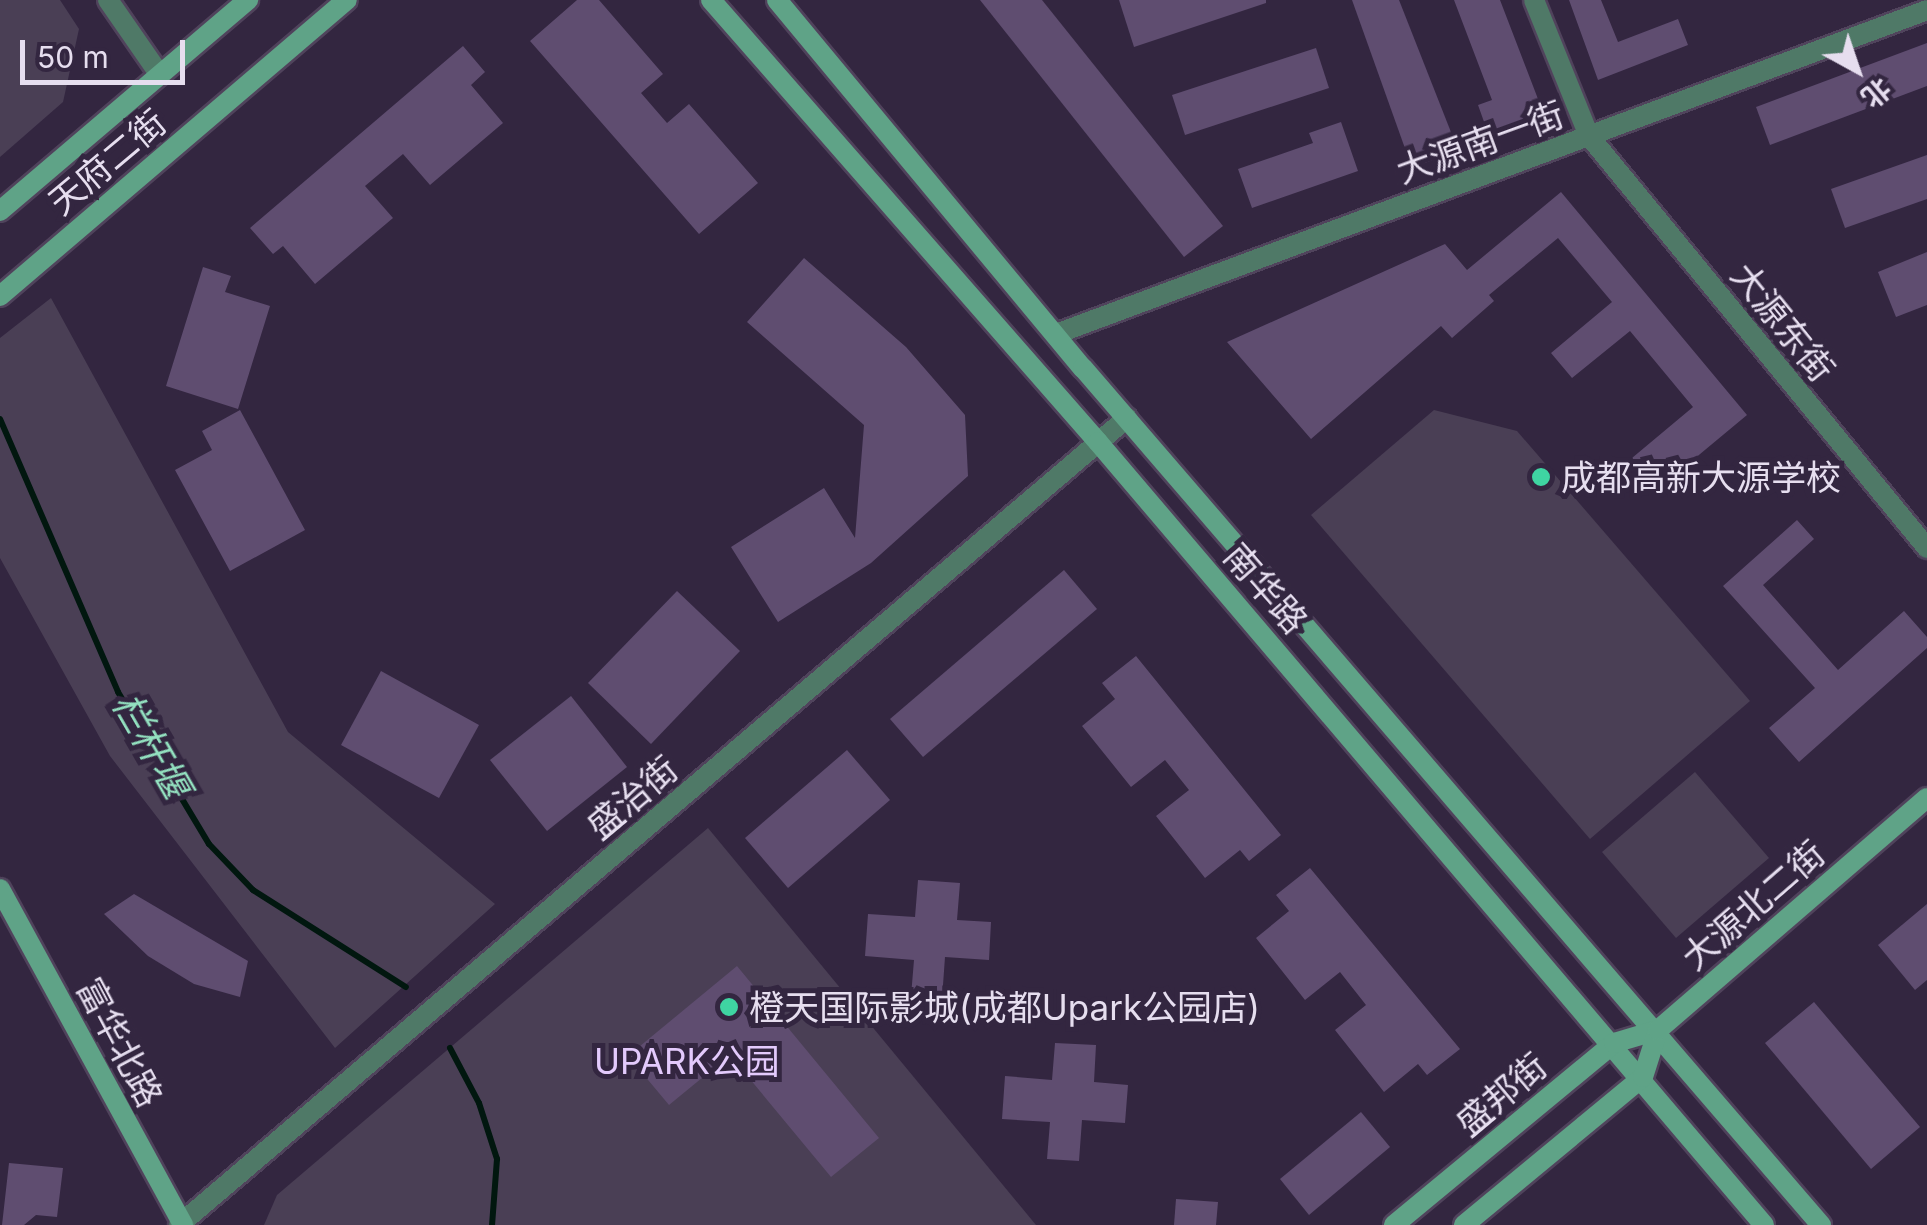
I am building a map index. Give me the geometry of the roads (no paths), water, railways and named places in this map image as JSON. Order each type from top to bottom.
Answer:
[{"type":"main road","name":"天府二街","points":[[0,212],[248,0]]},
{"type":"main road","name":"天府二街","points":[[0,296],[347,0]]},
{"type":"main road","name":"南华路","points":[[710,0],[1098,442],[1643,1076],[1764,1225]]},
{"type":"main road","name":"南华路","points":[[777,0],[1127,418],[1658,1030],[1821,1225]]},
{"type":"main road","name":"大源北二街","points":[[1658,1030],[1927,798]]},
{"type":"main road","name":"富华北路","points":[[0,889],[181,1224]]},
{"type":"main road","name":"盛邦街","points":[[1394,1225],[1614,1043],[1658,1030]]},
{"type":"main road","points":[[1464,1225],[1643,1076],[1658,1030]]},
{"type":"street","name":"大源东街","points":[[1534,0],[1588,136],[1927,548]]},
{"type":"street","points":[[114,2],[160,75]]},
{"type":"street","name":"大源南一街","points":[[1056,334],[1927,10]]},
{"type":"street","name":"盛治街","points":[[181,1224],[1127,418]]},
{"type":"waterway","name":"栏杆堰","points":[[0,419],[118,692],[209,844],[253,890],[406,987]]},
{"type":"waterway","name":"栏杆堰","points":[[450,1048],[479,1103],[497,1159],[492,1225]]},
{"type":"place","name":"成都高新大源学校","points":[[1541,477]]},
{"type":"place","name":"橙天国际影城(成都Upark公园店)","points":[[729,1007]]},
{"type":"park label","name":"UPARK公园","points":[[687,1061]]}]
